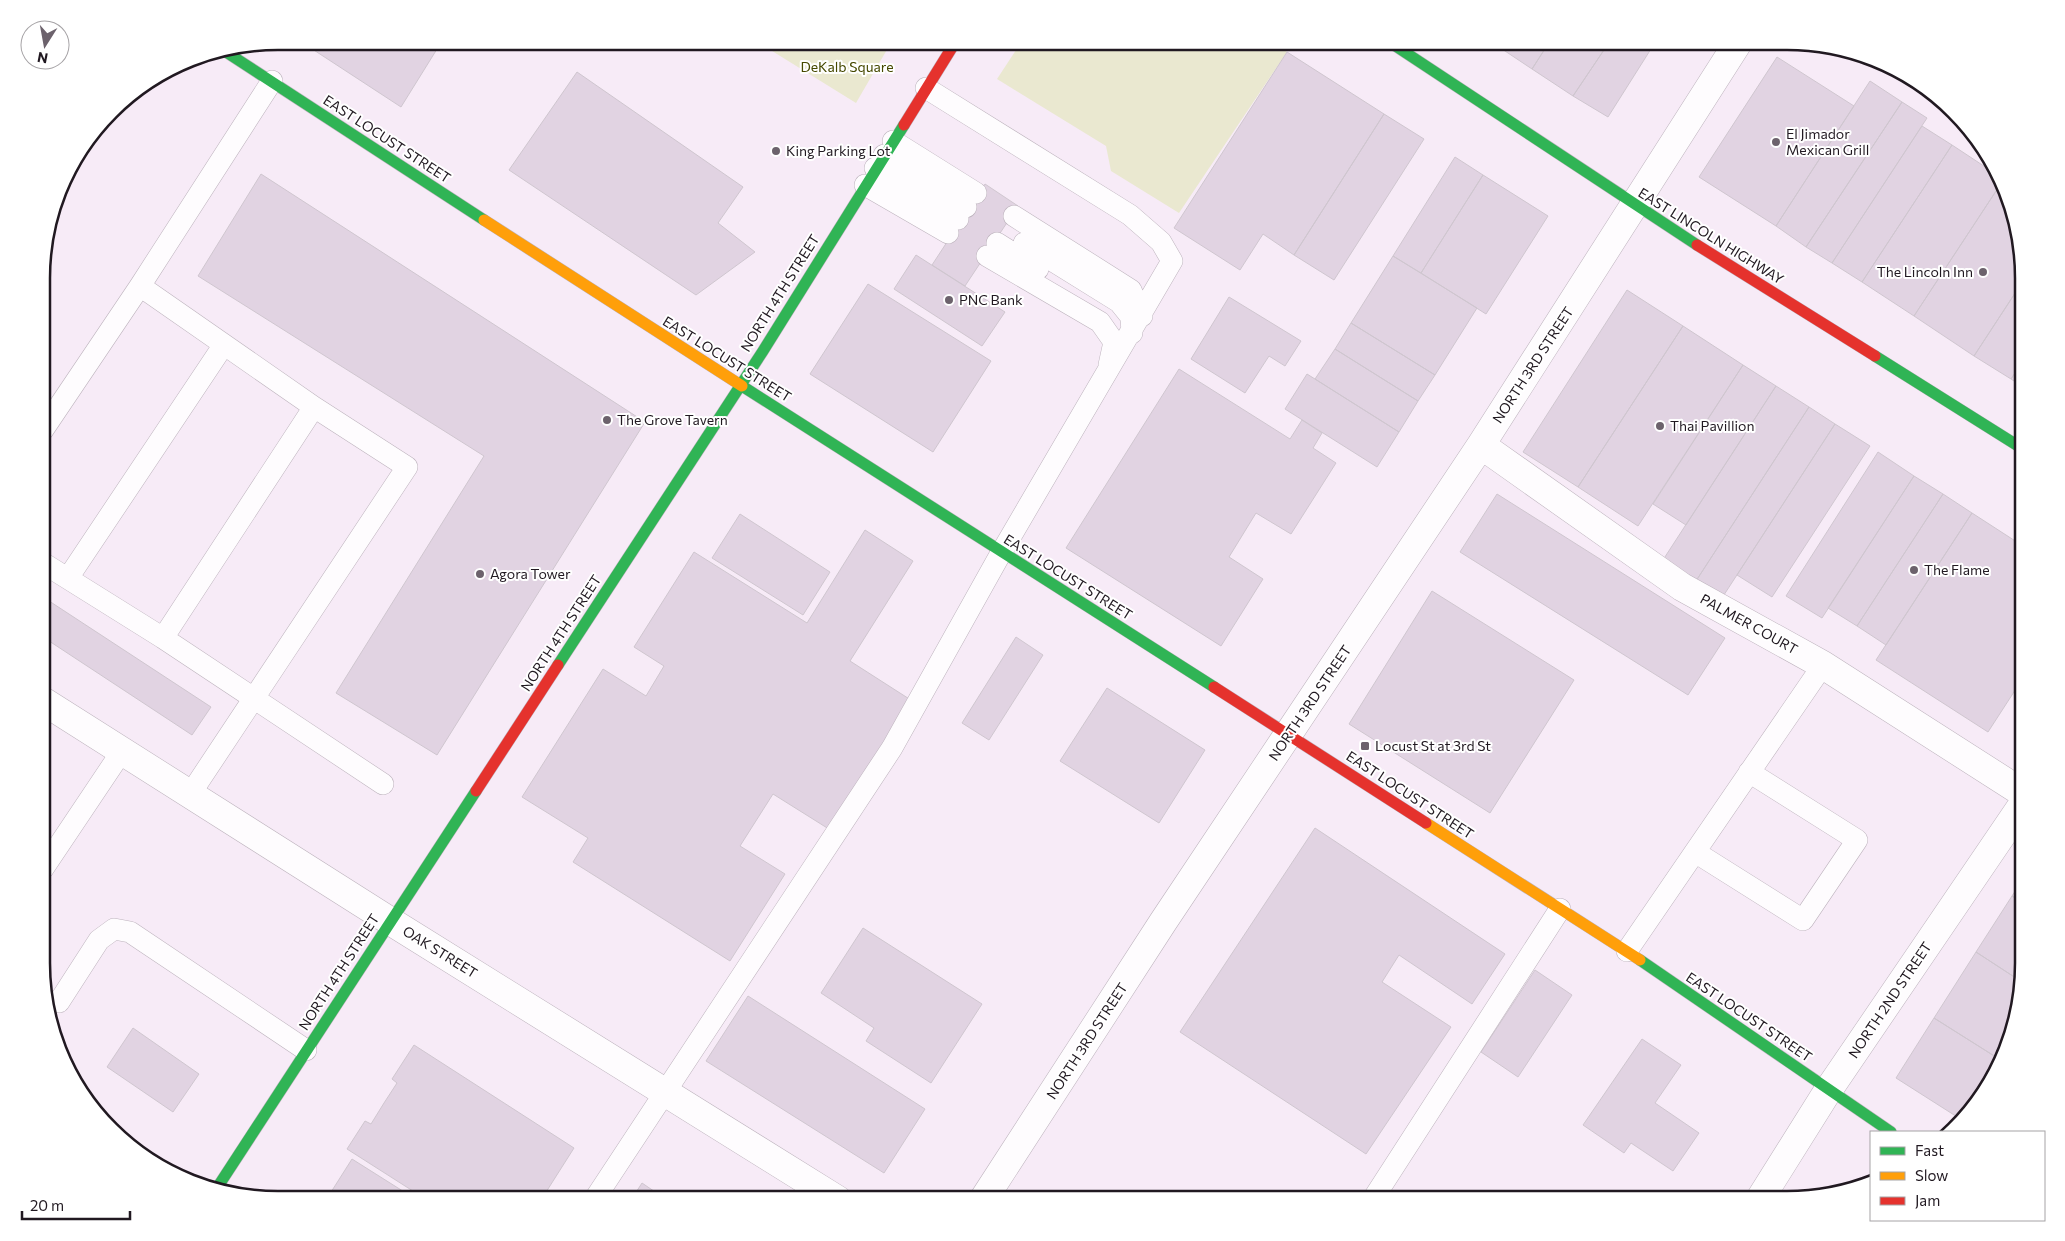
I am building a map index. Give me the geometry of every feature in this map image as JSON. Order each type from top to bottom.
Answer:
[{"type":"main road","name":"NORTH 4TH STREET","points":[[220,1183],[741,384],[950,50]]},
{"type":"main road","name":"EAST LINCOLN HIGHWAY","points":[[1401,50],[1635,206],[2015,444]]},
{"type":"main road","name":"EAST LOCUST STREET","points":[[231,55],[1001,553],[1627,951],[1890,1131]]},
{"type":"street","name":"NORTH 3RD STREET","points":[[989,1191],[1169,914],[1481,445],[1733,50]]},
{"type":"street","name":"PALMER COURT","points":[[1481,445],[1682,587],[1823,665],[2015,788]]},
{"type":"street","name":"OAK STREET","points":[[50,705],[390,921],[824,1191]]},
{"type":"street","name":"NORTH 2ND STREET","points":[[1765,1191],[1829,1089],[2015,816]]},
{"type":"lane","points":[[50,420],[140,286],[272,81]]},
{"type":"lane","points":[[600,1191],[892,748],[1001,553],[1172,261],[1161,242],[1130,215],[926,88]]},
{"type":"lane","points":[[879,162],[962,213],[879,162]]},
{"type":"lane","points":[[1001,237],[1103,310],[1121,329],[1132,332]]},
{"type":"lane","points":[[1001,237],[1132,290],[1132,332]]},
{"type":"lane","points":[[1001,237],[1100,322],[1114,342],[1106,375]]},
{"type":"lane","points":[[140,286],[223,346],[408,467],[192,794]]},
{"type":"lane","points":[[68,578],[223,346]]},
{"type":"lane","points":[[163,638],[314,407]]},
{"type":"lane","points":[[50,567],[163,638],[384,784]]},
{"type":"lane","points":[[1627,951],[1823,665]]},
{"type":"lane","points":[[50,859],[122,751]]},
{"type":"lane","points":[[1695,852],[1803,920],[1857,840],[1749,772]]},
{"type":"lane","points":[[1378,1191],[1560,909]]},
{"type":"lane","points":[[59,1002],[99,940],[114,929],[130,932],[306,1050]]},
{"type":"green space","name":"DeKalb Square","points":[[771,50],[887,50],[856,103]]},
{"type":"green space","points":[[1016,50],[1285,50],[1287,52],[1179,213],[1111,171],[1106,146],[997,79]]},
{"type":"building","points":[[314,50],[436,50],[401,107]]},
{"type":"building","points":[[1504,50],[1544,50],[1532,69]]},
{"type":"building","points":[[1544,50],[1604,50],[1573,96],[1532,69]]},
{"type":"building","points":[[1604,50],[1650,50],[1608,117],[1573,96]]},
{"type":"building","points":[[1287,52],[1384,114],[1294,255],[1263,234],[1240,270],[1174,228]]},
{"type":"building","name":"El Jimador Mexican Grill","points":[[1777,57],[1854,106],[1776,226],[1699,177]]},
{"type":"building","points":[[577,72],[743,187],[718,223],[755,252],[696,295],[509,170]]},
{"type":"building","points":[[1870,81],[1902,102],[1806,247],[1776,226]]},
{"type":"building","points":[[1902,102],[1927,118],[1832,263],[1806,247]]},
{"type":"building","points":[[1384,114],[1424,139],[1334,280],[1294,255]]},
{"type":"building","points":[[1922,126],[1952,145],[1862,282],[1832,263]]},
{"type":"building","points":[[1952,145],[1986,167],[1997,189],[1914,316],[1862,282]]},
{"type":"building","points":[[1455,157],[1483,175],[1421,273],[1393,256]]},
{"type":"building","name":"Agora Tower","points":[[261,174],[645,422],[437,755],[336,693],[484,456],[198,276]]},
{"type":"building","points":[[1483,175],[1548,216],[1486,314],[1421,273]]},
{"type":"building","points":[[985,184],[1018,206],[965,286],[932,265]]},
{"type":"building","name":"The Lincoln Inn","points":[[1997,189],[2011,234],[2015,263],[2015,293],[1974,356],[1914,316]]},
{"type":"building","name":"PNC Bank","points":[[916,255],[1005,312],[982,346],[894,289]]},
{"type":"building","points":[[1393,256],[1477,308],[1435,375],[1351,323]]},
{"type":"building","points":[[868,284],[991,361],[933,452],[810,374]]},
{"type":"building","points":[[1627,290],[1683,326],[1578,487],[1523,452]]},
{"type":"building","points":[[2015,293],[2015,373],[2011,379],[1974,356]]},
{"type":"building","points":[[1229,297],[1301,341],[1285,366],[1269,356],[1245,393],[1191,359]]},
{"type":"building","points":[[1351,323],[1435,375],[1418,401],[1335,349]]},
{"type":"building","name":"Thai Pavillion","points":[[1683,326],[1743,365],[1638,526],[1578,487]]},
{"type":"building","points":[[1335,349],[1418,401],[1399,432],[1315,379]]},
{"type":"building","points":[[1743,365],[1776,386],[1686,525],[1653,504]]},
{"type":"building","points":[[1179,369],[1290,439],[1302,420],[1322,433],[1313,448],[1336,463],[1291,534],[1256,513],[1229,557],[1263,579],[1221,646],[1066,548]]},
{"type":"building","points":[[2015,373],[2015,382],[2011,379]]},
{"type":"building","points":[[1307,374],[1399,432],[1377,467],[1285,409]]},
{"type":"building","points":[[1776,386],[1809,407],[1694,584],[1661,563]]},
{"type":"building","points":[[1809,407],[1835,424],[1720,601],[1694,584]]},
{"type":"building","points":[[1835,424],[1870,446],[1772,597],[1737,575]]},
{"type":"building","points":[[1878,452],[1914,476],[1822,618],[1786,596]]},
{"type":"building","points":[[1914,476],[1943,494],[1857,626],[1828,608]]},
{"type":"building","points":[[1497,494],[1725,638],[1688,695],[1460,552]]},
{"type":"building","name":"The Flame","points":[[1943,494],[1972,513],[1886,645],[1857,626]]},
{"type":"building","points":[[1972,513],[2015,541],[2015,690],[1988,732],[1876,660]]},
{"type":"building","points":[[740,514],[830,572],[803,615],[712,558]]},
{"type":"building","points":[[865,530],[913,561],[850,661],[914,702],[832,831],[773,794],[740,846],[785,874],[730,961],[573,862],[588,838],[522,797],[603,669],[646,696],[664,666],[634,647],[694,552],[807,623]]},
{"type":"building","points":[[1432,591],[1574,680],[1490,813],[1349,724]]},
{"type":"building","points":[[50,602],[211,707],[192,735],[50,642]]},
{"type":"building","points":[[1016,637],[1043,655],[989,740],[962,723]]},
{"type":"building","points":[[1107,688],[1205,750],[1159,823],[1060,761]]},
{"type":"building","points":[[1315,828],[1505,954],[1472,1004],[1399,955],[1382,982],[1451,1027],[1366,1154],[1180,1032]]},
{"type":"building","points":[[2012,896],[2015,898],[2015,977],[1976,952]]},
{"type":"building","points":[[863,928],[982,1004],[931,1083],[866,1041],[874,1028],[821,993]]},
{"type":"building","points":[[1976,952],[2015,977],[2011,1007],[1995,1056],[1934,1018]]},
{"type":"building","points":[[1535,970],[1572,995],[1518,1077],[1481,1052]]},
{"type":"building","points":[[748,996],[925,1109],[884,1173],[706,1061]]},
{"type":"building","points":[[1934,1018],[1995,1056],[1977,1090],[1955,1116],[1896,1078]]},
{"type":"building","points":[[133,1028],[199,1074],[173,1112],[107,1067]]},
{"type":"building","points":[[1642,1039],[1681,1065],[1655,1103],[1699,1133],[1673,1171],[1631,1143],[1624,1153],[1583,1125]]},
{"type":"building","points":[[414,1045],[574,1148],[547,1191],[413,1191],[347,1149],[365,1121],[371,1124],[397,1083],[392,1079]]},
{"type":"building","points":[[352,1159],[403,1191],[332,1191]]},
{"type":"building","points":[[642,1183],[654,1191],[637,1191]]},
{"type":"traffic: fast","points":[[1402,50],[1697,245]]},
{"type":"traffic: fast","points":[[231,55],[484,220]]},
{"type":"traffic: fast","points":[[558,665],[763,351],[904,125]]},
{"type":"traffic: fast","points":[[1875,356],[2015,444]]},
{"type":"traffic: fast","points":[[742,386],[1214,687]]},
{"type":"traffic: fast","points":[[220,1183],[476,791]]},
{"type":"traffic: fast","points":[[1640,960],[1890,1131]]},
{"type":"traffic: slow","points":[[484,220],[742,386]]},
{"type":"traffic: slow","points":[[1426,823],[1640,960]]},
{"type":"traffic: jam","points":[[904,125],[950,50]]},
{"type":"traffic: jam","points":[[1697,245],[1875,356]]},
{"type":"traffic: jam","points":[[476,791],[558,665]]},
{"type":"traffic: jam","points":[[1214,687],[1426,823]]},
{"type":"place","name":"El Jimador Mexican Grill","points":[[1776,142]]},
{"type":"place","name":"King Parking Lot","points":[[776,151]]},
{"type":"place","name":"The Lincoln Inn","points":[[1983,272]]},
{"type":"place","name":"PNC Bank","points":[[949,300]]},
{"type":"place","name":"The Grove Tavern","points":[[607,420]]},
{"type":"place","name":"Thai Pavillion","points":[[1660,426]]},
{"type":"place","name":"The Flame","points":[[1914,570]]},
{"type":"place","name":"Agora Tower","points":[[480,574]]},
{"type":"place","name":"Locust St at 3rd St","points":[[1365,746]]}]
